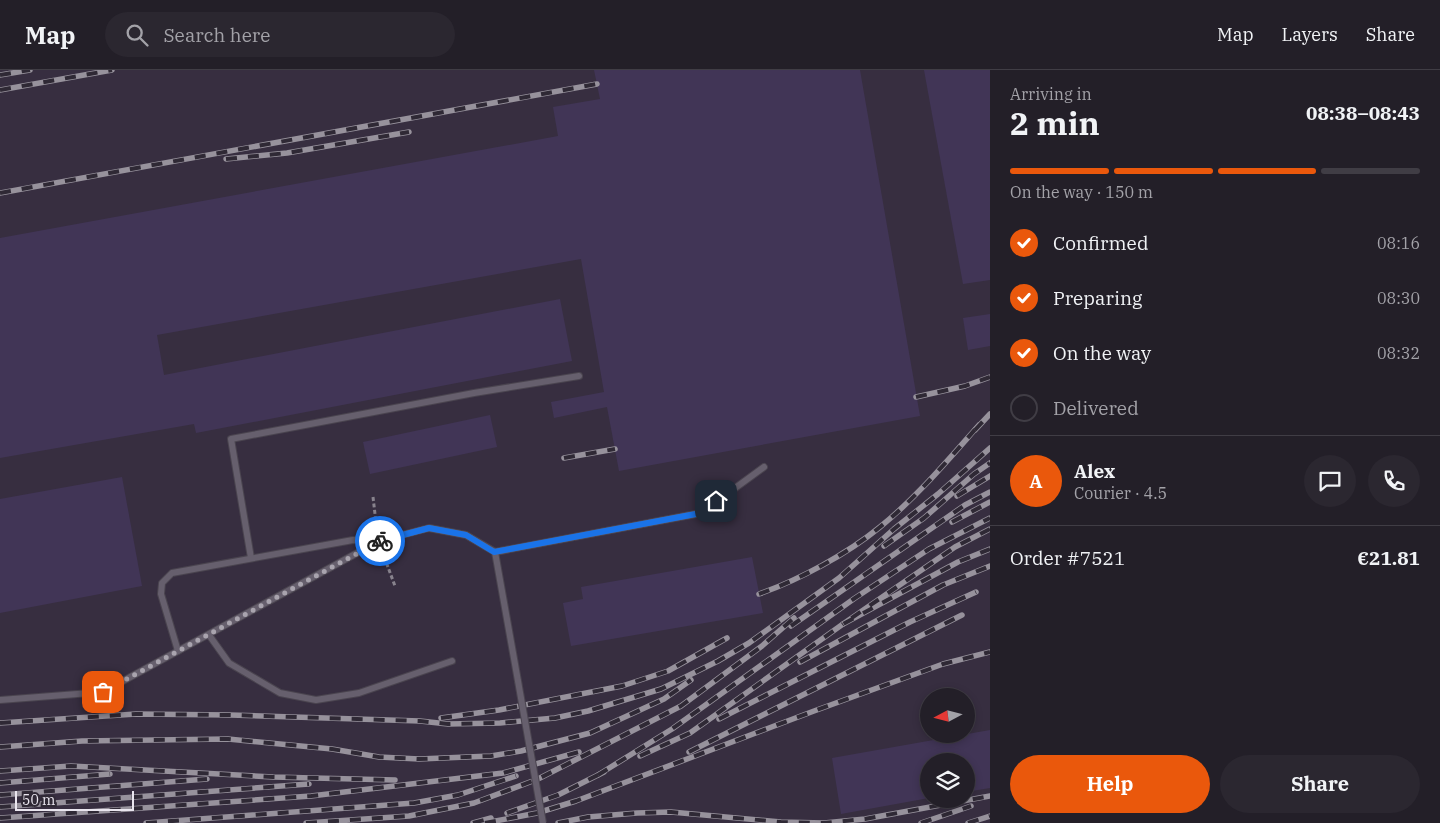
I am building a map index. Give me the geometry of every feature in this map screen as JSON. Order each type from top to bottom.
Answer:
[{"type":"lane","points":[[251,558],[230,439],[474,393],[579,376]]},
{"type":"lane","points":[[0,700],[103,692],[379,542],[429,528],[466,535],[494,552],[701,513],[764,467]]},
{"type":"lane","points":[[178,651],[162,594],[162,583],[172,573],[353,540],[379,542]]},
{"type":"lane","points":[[494,552],[543,823]]},
{"type":"lane","points":[[209,635],[228,663],[280,693],[316,700],[359,693],[452,661]]},
{"type":"shaded area","points":[[0,70],[990,70],[990,823],[0,823]]},
{"type":"building","points":[[594,70],[860,70],[920,416],[619,471],[607,407],[554,418],[551,402],[604,392],[581,259],[157,335],[164,375],[560,299],[572,361],[196,433],[194,424],[0,458],[0,238],[558,136],[553,107],[600,99]]},
{"type":"building","points":[[924,70],[990,70],[990,280],[963,284]]},
{"type":"building","points":[[990,314],[990,346],[968,350],[963,318]]},
{"type":"building","points":[[490,415],[497,447],[370,474],[363,442]]},
{"type":"building","points":[[122,477],[142,586],[0,613],[0,499]]},
{"type":"building","points":[[752,557],[763,613],[571,646],[563,603],[583,599],[581,587]]},
{"type":"building","points":[[990,730],[990,788],[975,790],[975,753],[920,753],[920,800],[841,814],[832,758],[920,742],[975,743],[975,733]]},
{"type":"railway","points":[[0,75],[30,70]]},
{"type":"railway","points":[[0,90],[112,70]]},
{"type":"railway","points":[[0,193],[597,84]]},
{"type":"railway","points":[[226,159],[287,153],[409,132]]},
{"type":"railway","points":[[916,397],[965,386],[990,377]]},
{"type":"railway","points":[[975,430],[990,414]]},
{"type":"railway","points":[[759,594],[822,565],[867,537],[919,491],[979,425]]},
{"type":"railway","points":[[0,723],[136,714],[420,721],[448,724],[500,723],[555,718],[588,711],[661,689],[718,661],[749,643],[839,578],[990,448]]},
{"type":"railway","points":[[564,458],[615,449]]},
{"type":"railway","points":[[884,546],[924,518],[974,474],[990,463]]},
{"type":"railway","points":[[957,496],[990,476]]},
{"type":"railway","points":[[791,626],[965,505],[990,492]]},
{"type":"railway","points":[[952,522],[990,502]]},
{"type":"railway","points":[[598,775],[672,729],[855,598],[929,549],[990,518]]},
{"type":"railway","points":[[990,529],[955,547],[843,624],[958,562],[990,549]]},
{"type":"railway","points":[[800,662],[943,585],[990,566]]},
{"type":"railway","points":[[719,719],[910,622],[976,592]]},
{"type":"railway","points":[[689,752],[962,615]]},
{"type":"railway","points":[[306,823],[409,816],[474,803],[538,779],[681,706],[762,646],[794,618]]},
{"type":"railway","points":[[640,756],[690,733],[843,624]]},
{"type":"railway","points":[[441,718],[499,710],[622,686],[668,671],[727,638]]},
{"type":"railway","points":[[485,823],[537,813],[576,801],[943,664],[990,652]]},
{"type":"railway","points":[[0,747],[82,741],[228,739],[332,749],[379,757],[419,759],[491,756],[521,751],[590,733],[664,699],[691,680]]},
{"type":"railway","points":[[0,818],[311,796],[503,773],[579,752]]},
{"type":"railway","points":[[0,771],[71,766],[273,777],[395,780]]},
{"type":"railway","points":[[507,813],[558,795],[604,772]]},
{"type":"railway","points":[[0,783],[110,774]]},
{"type":"railway","points":[[146,823],[414,803],[458,795],[516,776]]},
{"type":"railway","points":[[0,795],[207,779]]},
{"type":"railway","points":[[0,807],[309,784]]},
{"type":"railway","points":[[558,823],[588,817],[671,812],[781,822],[824,823],[865,819],[990,796]]},
{"type":"railway","points":[[921,823],[965,808]]},
{"type":"railway","points":[[968,823],[990,816]]},
{"type":"railway","points":[[473,823],[491,818]]},
{"type":"way so far","points":[[103,692],[380,541]]},
{"type":"route","points":[[380,541],[429,528],[466,535],[494,552],[701,513],[716,501]]}]
